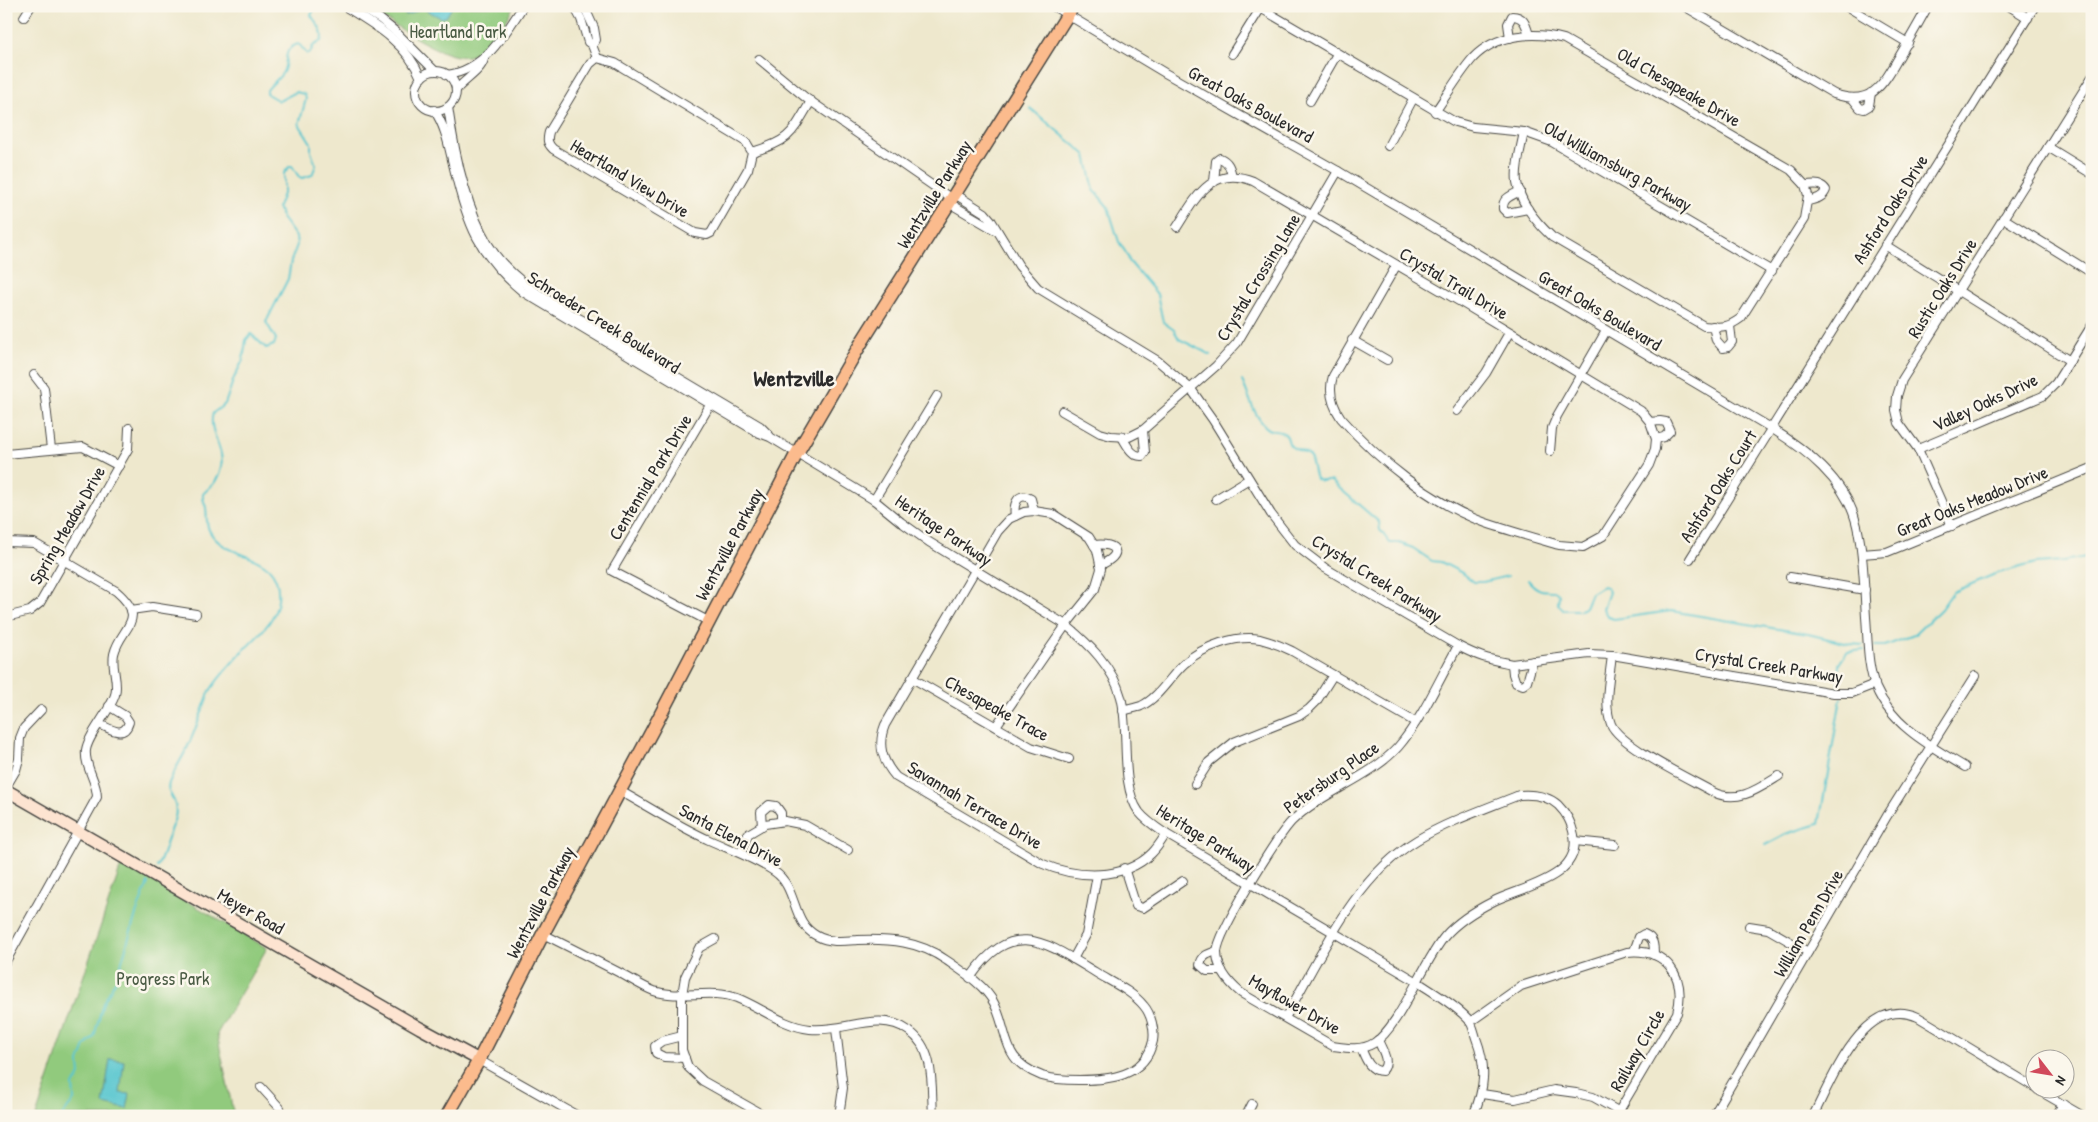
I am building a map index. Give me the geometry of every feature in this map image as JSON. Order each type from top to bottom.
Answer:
[{"type":"main road","name":"Wentzville Parkway","points":[[447,1116],[479,1060],[543,934],[797,453],[850,361],[1070,11]]},
{"type":"street","points":[[24,17],[31,6]]},
{"type":"street","points":[[344,6],[374,24],[394,40],[415,64],[421,78]]},
{"type":"street","points":[[359,6],[396,32],[434,70],[447,74],[461,73],[484,59]]},
{"type":"street","points":[[434,70],[421,78],[416,91],[422,105],[434,110],[448,107],[453,101],[456,90],[464,80],[482,65],[484,59],[497,45],[523,6]]},
{"type":"street","points":[[574,6],[581,19],[588,42],[592,45],[597,58],[615,63],[746,142],[752,152],[778,144],[794,131],[810,101]]},
{"type":"street","points":[[584,6],[594,28],[596,40],[592,45]]},
{"type":"street","name":"Great Oaks Boulevard","points":[[1053,6],[1070,11],[1165,73],[1338,171],[1772,428],[1805,450],[1826,471],[1845,497],[1857,524],[1862,554],[1871,669],[1875,684],[1899,721],[1931,746],[1966,767]]},
{"type":"street","points":[[1684,6],[1834,94],[1852,98],[1871,93],[1883,84],[1928,6]]},
{"type":"street","points":[[1846,6],[1908,42]]},
{"type":"street","points":[[2009,6],[2028,18]]},
{"type":"street","name":"Ashford Oaks Drive","points":[[1772,428],[2035,6]]},
{"type":"street","points":[[1232,54],[1258,7]]},
{"type":"street","name":"Old Williamsburg Parkway","points":[[1258,7],[1455,122],[1473,127],[1524,132],[1552,142],[1772,270]]},
{"type":"street","points":[[1510,38],[1508,24],[1512,16],[1520,17],[1523,20],[1529,35]]},
{"type":"street","name":"Old Chesapeake Drive","points":[[1436,112],[1474,57],[1494,43],[1517,35],[1549,35],[1564,39],[1578,46],[1791,170],[1805,185],[1817,184],[1824,186],[1826,190],[1824,195],[1808,201]]},
{"type":"street","points":[[1310,101],[1337,54]]},
{"type":"street","name":"Heartland View Drive","points":[[597,58],[590,64],[549,132],[547,139],[553,149],[694,233],[703,236],[711,233],[748,169],[752,152]]},
{"type":"street","name":"Crystal Creek Parkway","points":[[759,59],[810,101],[952,199],[984,214],[991,220],[995,230],[1019,266],[1038,288],[1158,361],[1191,389],[1213,420],[1286,536],[1304,553],[1325,568],[1458,646],[1488,660],[1512,664],[1589,654],[1612,655],[1834,693],[1852,693],[1875,684]]},
{"type":"street","points":[[447,74],[454,82],[456,90]]},
{"type":"street","name":"Rustic Oaks Drive","points":[[1952,526],[1918,449],[1899,423],[1896,410],[1897,396],[1902,380],[2092,76]]},
{"type":"street","points":[[1852,98],[1860,108],[1864,109],[1869,106],[1871,93]]},
{"type":"street","points":[[1388,146],[1413,99]]},
{"type":"street","name":"Schroeder Creek Boulevard","points":[[448,107],[463,177],[475,219],[489,245],[503,264],[538,293],[712,401]]},
{"type":"street","name":"Schroeder Creek Boulevard","points":[[434,110],[444,126],[468,222],[482,249],[496,267],[516,286],[536,300],[712,401],[760,426],[770,437],[797,453]]},
{"type":"street","points":[[1524,132],[1517,174],[1520,191],[1528,209],[1540,226],[1552,237],[1704,326],[1730,326],[1741,318],[1804,219],[1808,201],[1805,185]]},
{"type":"street","points":[[2048,147],[2092,174]]},
{"type":"street","points":[[1177,227],[1196,197],[1214,182],[1232,176],[1227,162],[1220,158],[1216,161],[1214,182]]},
{"type":"street","name":"Crystal Crossing Lane","points":[[1143,430],[1224,359],[1237,343],[1338,171]]},
{"type":"street","name":"Crystal Trail Drive","points":[[1232,176],[1240,176],[1254,181],[1636,408],[1650,422]]},
{"type":"street","points":[[1520,191],[1505,199],[1502,203],[1503,209],[1507,213],[1528,209]]},
{"type":"street","points":[[2003,218],[2092,273]]},
{"type":"street","points":[[1885,245],[2070,361]]},
{"type":"street","points":[[1396,266],[1336,368],[1330,384],[1333,403],[1341,418],[1394,470],[1408,480],[1445,504],[1485,523],[1559,546],[1583,547],[1603,536],[1613,524],[1649,465],[1655,449],[1656,439],[1650,422],[1666,422],[1670,431],[1664,437],[1656,439]]},
{"type":"street","points":[[1713,326],[1716,340],[1723,348],[1728,347],[1732,342],[1730,326]]},
{"type":"street","name":"Valley Oaks Drive","points":[[1918,449],[2043,396],[2056,383],[2092,326]]},
{"type":"street","points":[[1550,451],[1554,423],[1606,331]]},
{"type":"street","points":[[1457,411],[1486,373],[1509,333]]},
{"type":"street","points":[[1352,340],[1387,360]]},
{"type":"street","points":[[34,375],[44,388],[51,449]]},
{"type":"street","points":[[874,500],[937,396]]},
{"type":"street","name":"Centennial Park Drive","points":[[708,621],[612,571],[712,401]]},
{"type":"street","points":[[1062,411],[1100,433],[1129,437],[1143,430],[1145,452],[1142,456],[1134,454],[1122,437]]},
{"type":"street","name":"Spring Meadow Drive","points":[[6,618],[30,611],[40,603],[128,449],[129,428]]},
{"type":"street","name":"Ashford Oaks Court","points":[[1690,559],[1772,428]]},
{"type":"street","points":[[6,454],[83,447],[119,466]]},
{"type":"street","name":"Heritage Parkway","points":[[797,453],[874,500],[929,542],[1066,625],[1085,641],[1102,660],[1121,696],[1132,797],[1140,812],[1152,825],[1166,834],[1416,981],[1453,1006],[1470,1022],[1480,1049],[1484,1072],[1482,1094],[1473,1116]]},
{"type":"street","name":"Great Oaks Meadow Drive","points":[[1862,554],[1887,552],[2092,468]]},
{"type":"street","points":[[1216,499],[1249,479]]},
{"type":"street","points":[[1014,516],[1016,502],[1023,496],[1032,499],[1034,511]]},
{"type":"street","points":[[976,571],[998,531],[1014,516],[1034,511],[1053,514],[1089,537],[1094,545],[1101,569],[1095,589],[1066,625],[996,726]]},
{"type":"street","points":[[6,542],[34,543],[116,591],[126,599],[131,610],[130,625],[114,652],[113,666],[117,681],[114,696],[86,747],[86,762],[95,782],[97,797],[6,961]]},
{"type":"street","points":[[1094,545],[1105,544],[1112,546],[1116,551],[1112,560],[1100,565]]},
{"type":"street","name":"Savannah Terrace Drive","points":[[976,571],[885,724],[881,739],[881,751],[884,760],[896,777],[1043,864],[1073,874],[1097,874],[1141,862],[1153,852],[1166,834]]},
{"type":"street","points":[[1790,577],[1865,590]]},
{"type":"street","points":[[131,610],[152,607],[196,614]]},
{"type":"street","points":[[1123,711],[1142,706],[1150,700],[1186,662],[1201,651],[1220,643],[1258,639],[1280,645],[1415,722]]},
{"type":"street","name":"Petersburg Place","points":[[1250,884],[1280,835],[1292,821],[1307,809],[1381,763],[1398,746],[1415,722],[1458,646]]},
{"type":"street","points":[[1612,655],[1608,710],[1612,725],[1623,740],[1713,792],[1727,797],[1742,796],[1779,776]]},
{"type":"street","points":[[1512,664],[1516,683],[1523,685],[1527,682],[1533,661]]},
{"type":"street","points":[[1195,784],[1209,762],[1234,742],[1310,710],[1333,675]]},
{"type":"street","name":"William Penn Drive","points":[[1713,1116],[1887,816],[1975,676]]},
{"type":"street","name":"Chesapeake Trace","points":[[912,678],[1031,747],[1069,759]]},
{"type":"street","points":[[99,724],[118,733],[124,732],[127,728],[130,722],[126,716],[109,706]]},
{"type":"street","points":[[6,788],[20,759],[20,738],[24,728],[41,710]]},
{"type":"street","name":"Meyer Road","points":[[6,788],[77,831],[479,1060]]},
{"type":"street","name":"Santa Elena Drive","points":[[620,791],[709,840],[741,853],[777,873],[788,887],[801,922],[808,931],[818,937],[830,941],[887,940],[915,944],[944,958],[985,990],[994,1002],[1008,1048],[1025,1067],[1045,1077],[1060,1080],[1110,1079],[1125,1075],[1139,1066],[1148,1054],[1153,1039],[1151,1020],[1145,1006],[1132,995],[1056,948],[1038,941],[1022,940],[1004,944],[993,951],[970,978]]},
{"type":"street","points":[[1285,1018],[1353,901],[1369,881],[1396,855],[1438,828],[1518,796],[1531,794],[1555,803],[1566,814],[1572,826],[1575,841],[1616,845]]},
{"type":"street","points":[[762,826],[761,812],[769,805],[776,806],[781,813],[781,822]]},
{"type":"street","points":[[741,853],[748,834],[762,826],[781,822],[805,825],[848,850]]},
{"type":"street","name":"Mayflower Drive","points":[[1217,951],[1222,971],[1230,984],[1241,992],[1333,1046],[1349,1049],[1361,1048],[1373,1044],[1392,1024],[1431,956],[1445,936],[1460,922],[1496,899],[1551,878],[1568,861],[1574,849],[1575,841]]},
{"type":"street","points":[[1124,868],[1136,906],[1143,908],[1183,881]]},
{"type":"street","points":[[1073,959],[1086,935],[1097,874]]},
{"type":"street","points":[[1222,971],[1207,971],[1200,965],[1201,959],[1205,955],[1217,951],[1223,932],[1250,884]]},
{"type":"street","points":[[1749,926],[1768,929],[1808,952]]},
{"type":"street","points":[[543,934],[655,991],[682,995],[710,993],[736,997],[787,1023],[810,1029],[836,1029],[873,1021],[894,1023],[910,1032],[925,1049],[930,1066],[933,1116]]},
{"type":"street","name":"Railway Circle","points":[[1619,1112],[1677,1013],[1681,999],[1679,983],[1674,972],[1666,962],[1654,954],[1654,941],[1650,936],[1644,934],[1638,937],[1634,951]]},
{"type":"street","points":[[715,939],[699,948],[684,977],[682,995],[682,1050],[688,1067],[703,1081],[765,1116]]},
{"type":"street","points":[[1470,1022],[1521,986],[1626,952],[1641,951],[1654,954]]},
{"type":"street","points":[[1813,1116],[1855,1039],[1869,1024],[1883,1016],[1904,1012],[1918,1017],[2026,1082]]},
{"type":"street","points":[[836,1029],[843,1088],[839,1116]]},
{"type":"street","points":[[682,1036],[662,1041],[655,1046],[656,1053],[664,1057],[685,1058]]},
{"type":"street","points":[[1361,1048],[1370,1066],[1377,1071],[1382,1071],[1386,1067],[1387,1061],[1378,1040]]},
{"type":"street","points":[[479,1060],[578,1116]]},
{"type":"street","points":[[261,1087],[280,1108],[283,1116]]},
{"type":"street","points":[[1482,1094],[1515,1099],[1536,1093],[1561,1091],[1593,1097],[1627,1116]]},
{"type":"street","points":[[2056,1100],[2083,1116]]},
{"type":"street","points":[[1246,1116],[1252,1104]]},
{"type":"street","points":[[2056,1116],[2063,1104]]},
{"type":"green space","name":"Heartland Park","points":[[365,6],[515,6],[491,44],[473,55],[457,56],[446,53],[410,35]]},
{"type":"green space","name":"Progress Park","points":[[122,863],[267,948],[217,1034],[234,1116],[36,1116]]},
{"type":"water","points":[[401,6],[453,6],[446,17],[441,18],[422,8],[405,15]]},
{"type":"water","points":[[110,1059],[124,1061],[120,1093],[130,1094],[127,1109],[103,1104]]},
{"type":"waterway","points":[[157,867],[176,813],[174,801],[168,789],[169,783],[191,740],[209,693],[229,666],[269,622],[278,600],[277,583],[272,572],[263,564],[227,548],[209,530],[203,494],[216,480],[222,461],[213,429],[213,413],[225,404],[234,378],[243,360],[246,340],[251,334],[266,348],[274,345],[276,339],[266,322],[288,279],[291,261],[297,245],[296,237],[282,218],[278,207],[284,191],[284,173],[292,166],[299,177],[302,178],[312,175],[316,165],[311,152],[311,143],[299,124],[306,99],[304,94],[296,92],[279,101],[267,94],[267,90],[283,72],[286,55],[293,46],[299,44],[307,54],[310,53],[313,46],[321,41],[321,31],[311,15],[314,10]]},
{"type":"waterway","points":[[1030,108],[1086,155],[1094,190],[1108,207],[1119,242],[1129,261],[1157,294],[1163,322],[1174,330],[1179,339],[1211,355]]},
{"type":"waterway","points":[[1242,381],[1254,410],[1265,426],[1285,434],[1292,447],[1308,455],[1311,459],[1316,479],[1331,481],[1379,522],[1380,530],[1390,543],[1399,543],[1413,548],[1432,561],[1441,562],[1464,574],[1474,582],[1483,582],[1508,576]]},
{"type":"waterway","points":[[1876,646],[1885,646],[1914,635],[1941,609],[1953,592],[1995,574],[2036,563],[2092,556]]},
{"type":"waterway","points":[[1528,580],[1540,590],[1556,591],[1559,595],[1558,604],[1564,610],[1581,610],[1585,607],[1591,593],[1603,586],[1609,592],[1603,609],[1608,617],[1614,619],[1671,611],[1863,645]]},
{"type":"waterway","points":[[1838,688],[1839,664],[1847,652],[1864,650]]},
{"type":"waterway","points":[[1765,845],[1788,833],[1819,824],[1841,698]]},
{"type":"waterway","points":[[62,1116],[74,1100],[73,1085],[80,1075],[79,1062],[85,1046],[94,1037],[103,1003],[117,978],[136,914],[148,883]]},
{"type":"district","name":"Wentzville","points":[[794,378]]}]
